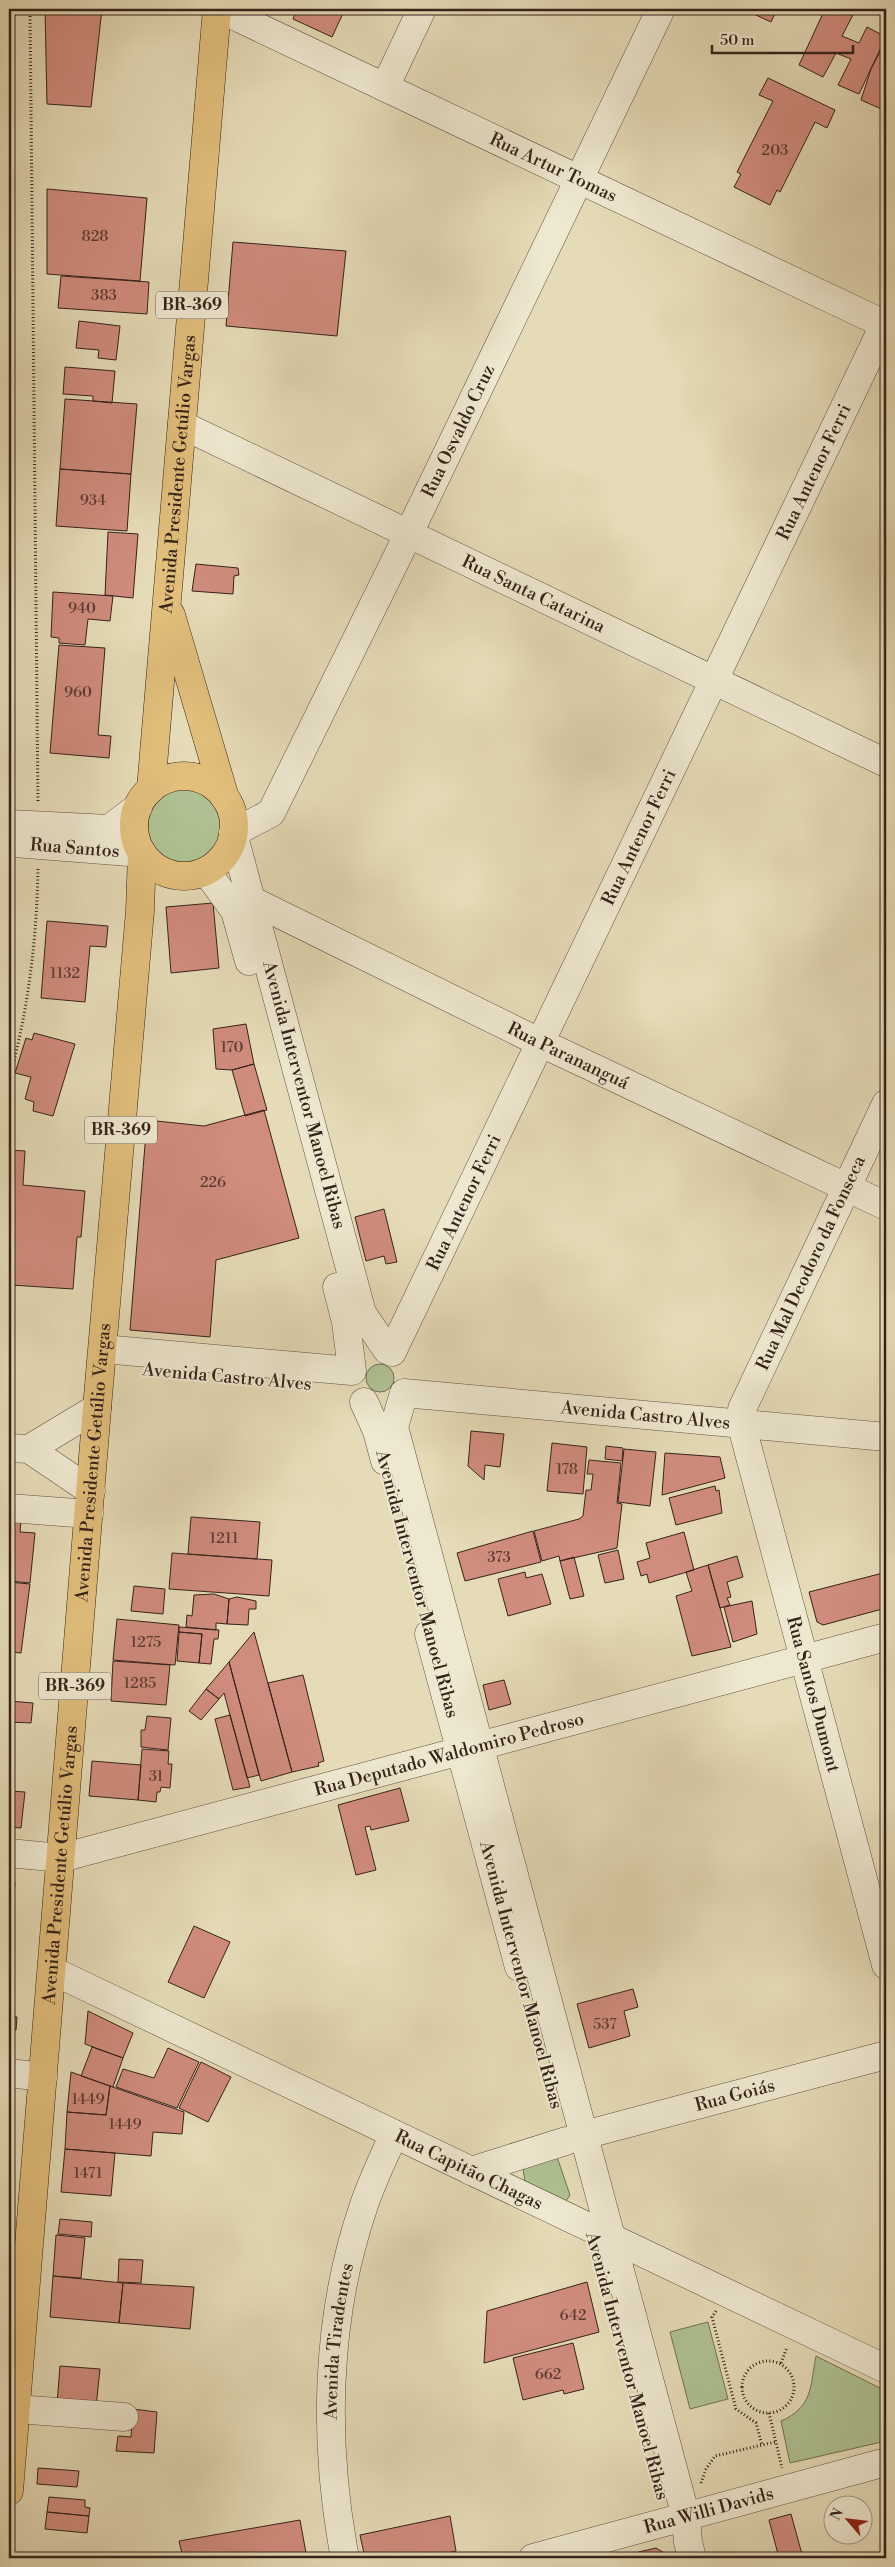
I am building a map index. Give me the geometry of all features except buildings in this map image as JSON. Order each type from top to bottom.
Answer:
[{"type":"main road","name":"Avenida Presidente Getúlio Vargas","points":[[145,798],[167,602],[218,9]]},
{"type":"main road","name":"BR-369","points":[[167,602],[225,798],[233,814],[234,833]]},
{"type":"main road","name":"BR-369","points":[[142,853],[134,825],[145,798],[169,779],[190,777],[210,783],[225,798]]},
{"type":"main road","points":[[140,911],[195,874],[222,859],[234,833]]},
{"type":"main road","name":"Avenida Presidente Getúlio Vargas","points":[[9,2490],[16,2409],[13,2380],[16,2301],[43,2076],[53,1971],[97,1408],[140,911],[142,853]]},
{"type":"main road","points":[[142,853],[157,868],[167,873],[195,874]]},
{"type":"street","name":"Rua Artur Tomas","points":[[218,9],[886,323]]},
{"type":"street","points":[[385,87],[422,9]]},
{"type":"street","name":"Rua Osvaldo Cruz","points":[[234,833],[271,813],[409,534],[661,9]]},
{"type":"street","name":"Rua Antenor Ferri","points":[[390,1351],[886,323]]},
{"type":"street","name":"Rua Santa Catarina","points":[[182,425],[886,763]]},
{"type":"street","points":[[9,824],[39,835],[109,829],[145,798]]},
{"type":"street","name":"Avenida Interventor Manoel Ribas","points":[[234,833],[253,901],[319,1188],[357,1387],[377,1431],[469,1748],[683,2535]]},
{"type":"street","name":"Rua Santos","points":[[9,843],[39,835],[142,853]]},
{"type":"street","name":"Avenida Interventor Manoel Ribas","points":[[195,874],[235,911],[319,1188],[362,1312],[390,1351]]},
{"type":"street","name":"Rua Parananguá","points":[[253,901],[539,1042],[886,1206]]},
{"type":"street","name":"Rua Mal Deodoro da Fonseca","points":[[742,1416],[886,1104]]},
{"type":"street","points":[[376,1350],[390,1351],[405,1363],[406,1386],[396,1401],[386,1406],[374,1406],[357,1387],[357,1361],[366,1354],[376,1350]]},
{"type":"street","name":"Avenida Castro Alves","points":[[102,1357],[357,1387]]},
{"type":"street","name":"Avenida Interventor Manoel Ribas","points":[[406,1386],[394,1427],[469,1748]]},
{"type":"street","name":"Avenida Castro Alves","points":[[406,1386],[742,1416],[886,1422]]},
{"type":"street","points":[[90,1502],[19,1448],[97,1408]]},
{"type":"street","name":"Avenida Castro Alves","points":[[742,1416],[886,1437]]},
{"type":"street","name":"Rua Santos Dumont","points":[[742,1416],[804,1659],[886,1965]]},
{"type":"street","points":[[9,1508],[90,1502]]},
{"type":"street","name":"Rua Deputado Waldomiro Pedroso","points":[[9,1853],[61,1858],[886,1637]]},
{"type":"street","name":"Rua Capitão Chagas","points":[[53,1971],[886,2369]]},
{"type":"street","name":"Rua Goiás","points":[[471,2171],[575,2138],[886,2055]]},
{"type":"street","points":[[9,2074],[43,2076]]},
{"type":"street","name":"Avenida Tiradentes","points":[[345,2558],[336,2514],[332,2473],[332,2395],[336,2332],[348,2259],[362,2208],[394,2134]]},
{"type":"street","points":[[16,2409],[124,2417]]},
{"type":"street","name":"Rua Willi Davids","points":[[533,2558],[683,2535],[886,2462]]},
{"type":"path","points":[[9,1081],[31,976],[37,922],[39,835],[30,9]]},
{"type":"path","points":[[718,2306],[712,2317],[736,2409],[756,2423],[762,2445]]},
{"type":"path","points":[[781,2363],[790,2340]]},
{"type":"path","points":[[769,2360],[781,2363],[790,2371],[794,2383],[794,2394],[787,2405],[777,2412],[768,2413],[754,2409],[746,2401],[742,2391],[742,2379],[748,2369],[758,2362],[769,2360]]},
{"type":"path","points":[[768,2413],[783,2474]]},
{"type":"path","points":[[699,2491],[706,2469],[715,2456],[775,2442]]},
{"type":"green space","points":[[185,789],[199,792],[211,800],[219,812],[222,826],[219,840],[211,852],[199,860],[185,863],[171,860],[159,852],[151,840],[148,826],[151,812],[159,800],[171,792]]},
{"type":"green space","points":[[380,1364],[390,1368],[394,1378],[390,1388],[380,1392],[370,1388],[366,1378],[370,1368]]},
{"type":"green space","points":[[557,2157],[570,2195],[566,2201],[525,2181],[523,2170],[529,2164]]},
{"type":"green space","points":[[708,2322],[728,2399],[690,2409],[670,2332]]},
{"type":"green space","points":[[816,2356],[886,2391],[886,2441],[790,2463],[781,2421],[799,2409],[805,2402],[811,2386]]},
{"type":"railway","points":[[9,251],[13,824],[9,922]]}]
